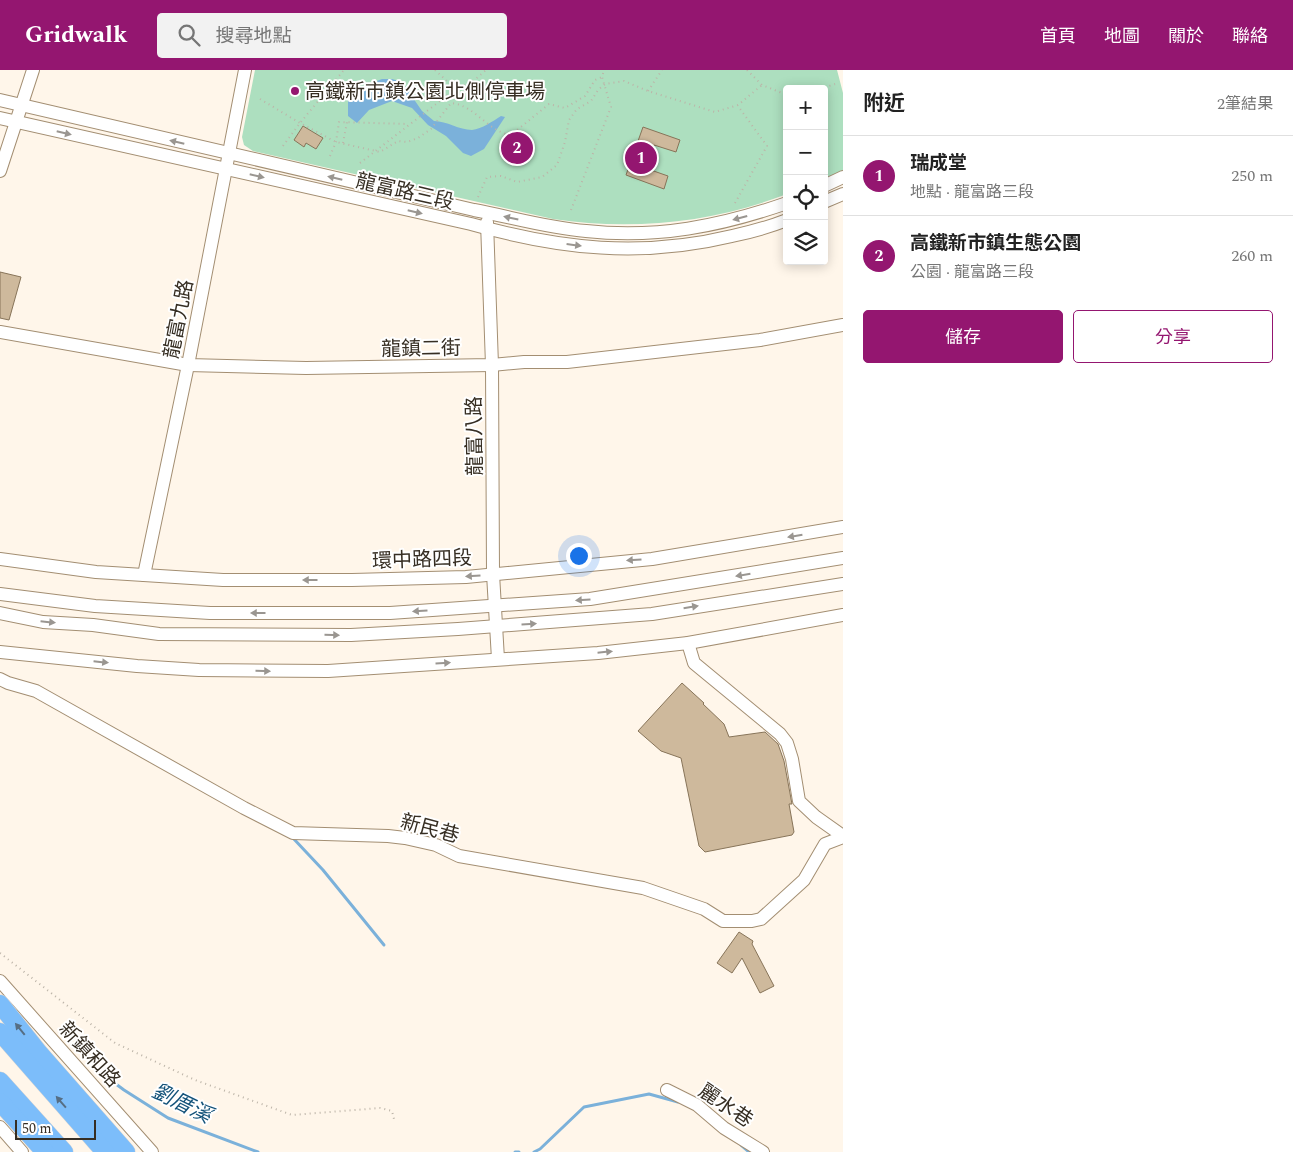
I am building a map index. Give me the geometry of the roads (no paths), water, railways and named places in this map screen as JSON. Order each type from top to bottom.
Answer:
[{"type":"highway","points":[[0,1004],[39,1053],[126,1152]]},
{"type":"highway","points":[[0,1032],[105,1152]]},
{"type":"highway","points":[[0,1080],[64,1152]]},
{"type":"highway","points":[[0,1102],[45,1152]]},
{"type":"street","points":[[0,172],[33,70]]},
{"type":"street","name":"龍富九路","points":[[144,575],[188,364],[245,70]]},
{"type":"street","name":"龍富路三段","points":[[0,100],[552,227],[611,233],[674,231],[724,223],[783,204]]},
{"type":"street","name":"龍富路三段","points":[[0,118],[487,229],[584,247],[632,249],[704,243],[765,228],[783,221]]},
{"type":"street","points":[[828,184],[843,177]]},
{"type":"street","points":[[828,200],[843,194]]},
{"type":"street","name":"龍富八路","points":[[487,212],[492,365],[493,574],[498,659]]},
{"type":"street","name":"龍鎮二街","points":[[0,332],[188,364],[306,368],[567,362],[760,340],[843,325]]},
{"type":"street","name":"環中路四段","points":[[0,559],[96,572],[144,575],[243,580],[352,580],[493,574],[652,559],[843,527]]},
{"type":"street","points":[[0,594],[95,606],[210,613],[390,613],[590,599],[843,558]]},
{"type":"street","points":[[0,613],[43,622],[93,625],[159,634],[351,636],[652,614],[843,584]]},
{"type":"street","points":[[0,652],[137,666],[199,670],[328,672],[598,653],[688,642],[843,615]]},
{"type":"street","name":"新民巷","points":[[688,642],[694,662],[780,734],[787,743],[792,759],[800,801],[816,817],[843,836]]},
{"type":"street","name":"新民巷","points":[[0,679],[8,684],[36,691],[244,808],[293,833],[405,838],[436,845],[459,856],[643,888],[704,909],[723,921],[761,919],[804,880],[825,844],[843,836]]},
{"type":"street","name":"新鎮和路","points":[[0,981],[152,1152]]},
{"type":"street","name":"麗水巷","points":[[667,1090],[697,1105],[724,1128],[764,1152]]},
{"type":"street","points":[[0,1127],[22,1152]]},
{"type":"water","points":[[382,79],[402,82],[422,111],[434,121],[472,130],[501,116],[505,117],[484,149],[471,156],[463,153],[446,136],[428,125],[412,108],[392,101],[369,110],[357,123],[348,116],[348,100],[364,86]]},
{"type":"waterway","points":[[292,837],[323,870],[384,945]]},
{"type":"waterway","name":"劉厝溪","points":[[97,1070],[168,1118],[258,1152]]},
{"type":"waterway","name":"劉厝溪","points":[[534,1152],[540,1149],[584,1107],[649,1094],[678,1102]]},
{"type":"waterway","name":"劉厝溪","points":[[741,1145],[749,1152]]},
{"type":"place","name":"高鐵新市鎮公園北側停車場","points":[[295,91]]},
{"type":"place","name":"高鐵新市鎮生態公園","points":[[517,148]]},
{"type":"place","name":"瑞成堂","points":[[641,158]]}]
